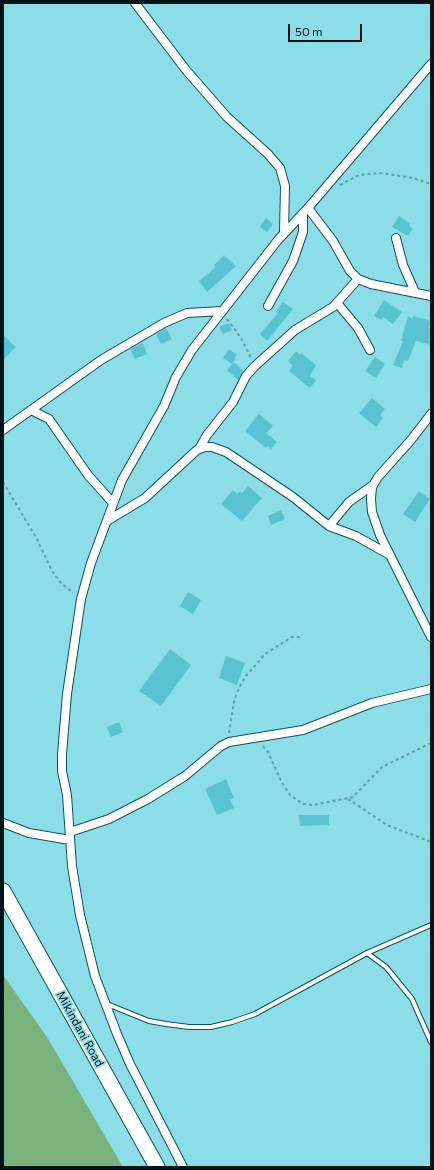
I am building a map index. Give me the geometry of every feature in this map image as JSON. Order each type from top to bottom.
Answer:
[{"type":"highway","name":"Mikindani Road","points":[[3,891],[157,1167]]},
{"type":"street","points":[[135,3],[182,64],[227,117],[268,154],[280,168],[285,186],[284,232]]},
{"type":"street","points":[[184,1167],[130,1064],[104,1003],[87,950],[81,922],[72,866],[67,795],[62,771],[67,694],[81,599],[91,563],[107,522],[112,502],[122,480],[164,406],[176,377],[192,350],[256,270],[284,232],[306,211],[431,64]]},
{"type":"street","points":[[306,211],[333,241],[350,271],[358,279],[371,284],[431,296]]},
{"type":"street","points":[[268,306],[293,261],[303,232],[306,211]]},
{"type":"street","points":[[396,238],[402,265],[415,292]]},
{"type":"street","points":[[107,522],[145,498],[199,449],[207,435],[233,402],[246,376],[255,366],[294,330],[325,313],[337,303],[358,279]]},
{"type":"street","points":[[337,303],[358,328],[370,350]]},
{"type":"street","points":[[3,430],[101,360],[164,323],[187,313],[222,311]]},
{"type":"street","points":[[31,410],[49,419],[88,475],[112,502]]},
{"type":"street","points":[[329,526],[349,502],[374,484],[412,440],[431,414]]},
{"type":"street","points":[[199,449],[212,447],[226,452],[293,497],[329,526],[356,536],[388,554]]},
{"type":"street","points":[[374,484],[371,499],[372,512],[388,554],[431,637]]},
{"type":"street","points":[[3,823],[29,832],[70,836],[109,819],[148,799],[185,776],[199,766],[215,751],[229,742],[303,730],[372,703],[431,689]]},
{"type":"street","points":[[3,816],[11,825]]},
{"type":"lane","points":[[104,1003],[148,1021],[189,1027],[212,1026],[232,1022],[255,1014],[367,954],[431,925]]},
{"type":"lane","points":[[367,954],[386,967],[412,999],[431,1042]]},
{"type":"path","points":[[338,186],[359,175],[382,173],[413,178],[431,184]]},
{"type":"path","points":[[222,311],[241,338],[255,366]]},
{"type":"path","points":[[3,482],[37,539],[52,571],[61,583],[81,599]]},
{"type":"path","points":[[229,742],[234,701],[245,677],[265,654],[292,637],[301,637]]},
{"type":"path","points":[[250,738],[264,746],[281,781],[296,800],[303,804],[314,805],[348,799],[382,767],[431,743]]},
{"type":"path","points":[[348,799],[388,825],[431,842]]},
{"type":"shaded area","points":[[3,975],[47,1037],[123,1167],[3,1167]]},
{"type":"building","points":[[399,216],[410,224],[409,226],[413,229],[408,236],[392,227]]},
{"type":"building","points":[[266,218],[273,224],[267,232],[260,227]]},
{"type":"building","points":[[224,255],[236,266],[207,292],[199,281],[216,267],[214,265]]},
{"type":"building","points":[[384,300],[402,312],[393,324],[383,317],[381,320],[374,316]]},
{"type":"building","points":[[283,302],[293,309],[267,341],[260,334],[278,313],[276,312]]},
{"type":"building","points":[[408,316],[413,319],[413,316],[431,321],[429,328],[431,328],[431,345],[416,341],[408,361],[404,360],[402,368],[393,365],[403,341],[401,341]]},
{"type":"building","points":[[229,323],[232,330],[223,334],[219,327]]},
{"type":"building","points":[[166,328],[172,339],[161,344],[156,334]]},
{"type":"building","points":[[3,335],[16,347],[3,360]]},
{"type":"building","points":[[143,343],[147,354],[135,359],[130,349]]},
{"type":"building","points":[[229,349],[237,355],[232,364],[223,358]]},
{"type":"building","points":[[296,351],[300,355],[301,353],[316,365],[310,376],[316,380],[310,388],[289,371],[293,366],[288,361]]},
{"type":"building","points":[[375,357],[385,364],[376,378],[365,371]]},
{"type":"building","points":[[234,362],[243,371],[238,380],[227,370]]},
{"type":"building","points":[[372,398],[385,409],[380,415],[383,418],[376,427],[359,413]]},
{"type":"building","points":[[259,414],[273,426],[266,433],[277,442],[271,449],[267,446],[266,448],[245,431]]},
{"type":"building","points":[[248,486],[262,498],[242,521],[221,504],[233,490],[237,494],[240,491],[242,493]]},
{"type":"building","points":[[419,491],[430,499],[415,522],[403,514]]},
{"type":"building","points":[[281,510],[285,519],[271,525],[268,516]]},
{"type":"building","points":[[188,592],[201,600],[193,614],[180,606]]},
{"type":"building","points":[[170,649],[191,665],[161,706],[139,691]]},
{"type":"building","points":[[226,656],[245,663],[237,685],[219,678]]},
{"type":"building","points":[[119,722],[123,732],[111,737],[107,727]]},
{"type":"building","points":[[226,779],[234,798],[230,800],[234,808],[217,815],[205,789]]},
{"type":"building","points":[[299,815],[329,815],[329,825],[300,826]]}]
